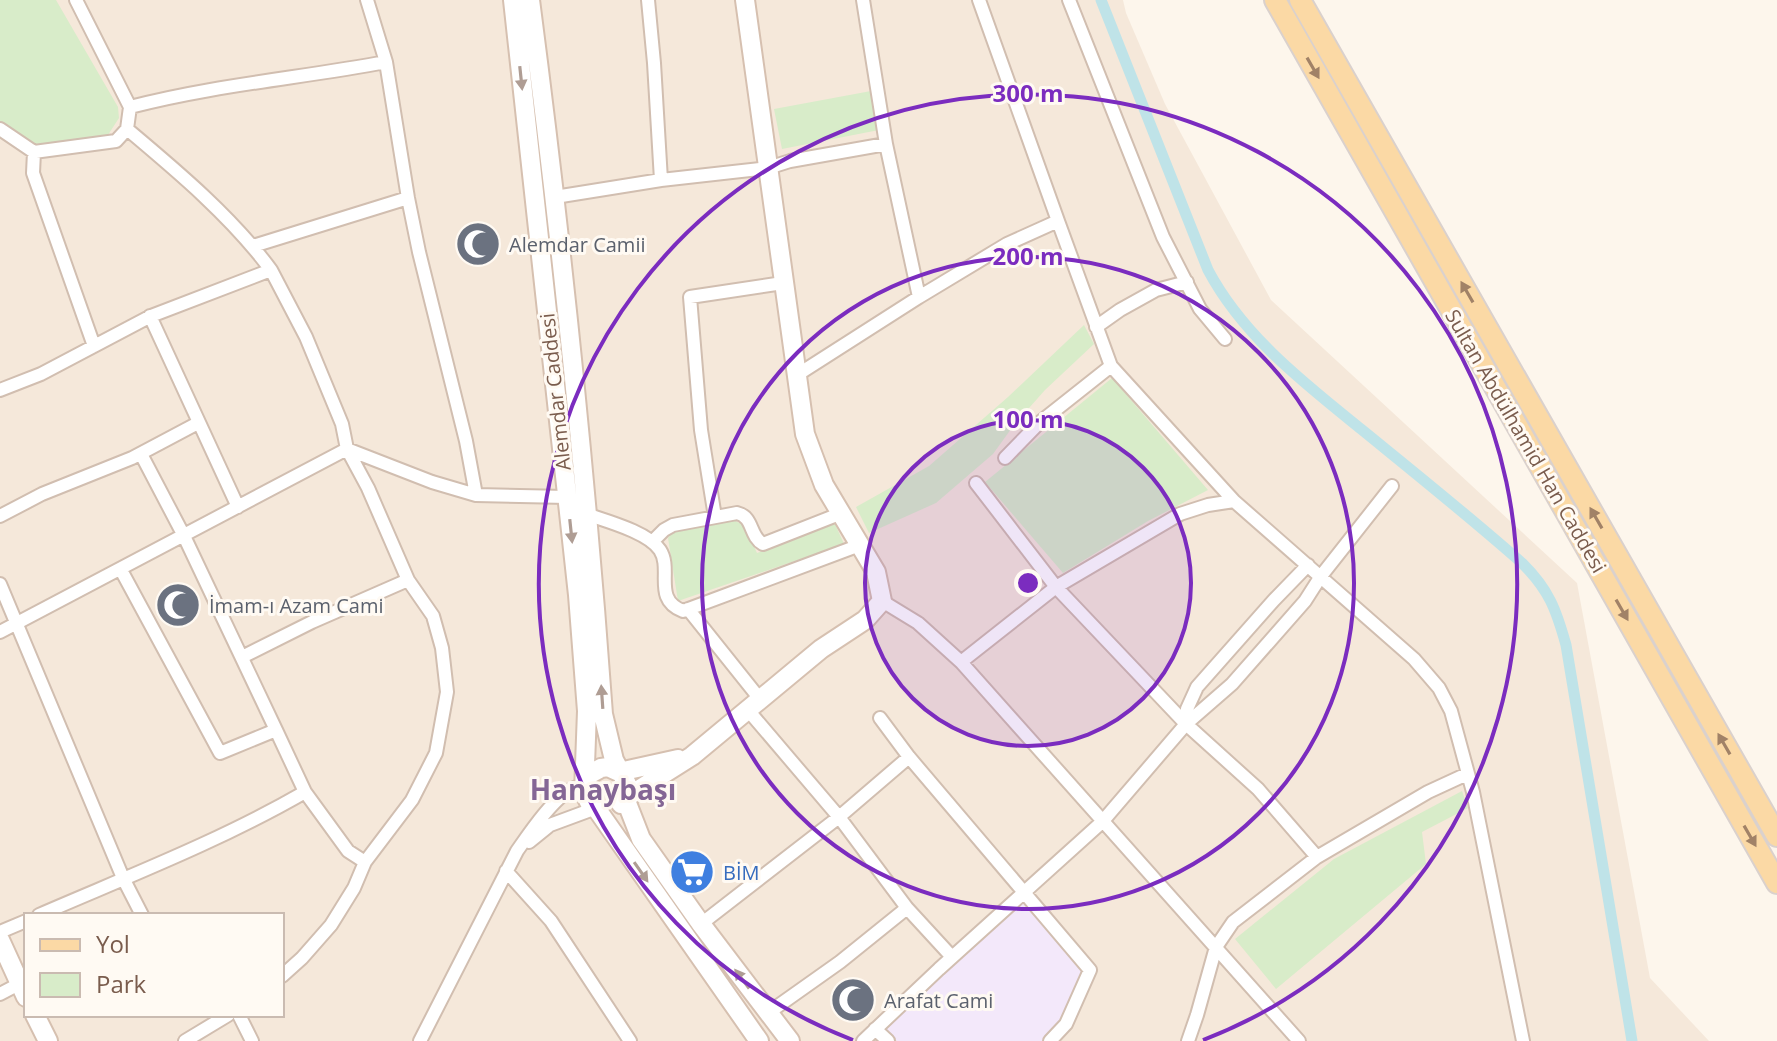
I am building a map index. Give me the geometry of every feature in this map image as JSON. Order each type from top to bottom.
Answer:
[{"type":"main road","name":"Alemdar Caddesi","points":[[513,0],[578,595],[587,711],[584,785]]},
{"type":"main road","name":"Alemdar Caddesi","points":[[530,0],[555,197],[595,597],[603,714],[619,772]]},
{"type":"main road","points":[[596,808],[616,808],[625,798],[692,756],[821,649],[865,620],[882,601],[876,572],[824,485],[805,434],[745,0]]},
{"type":"main road","name":"Sultan Abdülhamid Han Caddesi","points":[[1275,0],[1777,883]]},
{"type":"main road","name":"Sultan Abdülhamid Han Caddesi","points":[[1300,0],[1777,836]]},
{"type":"main road","points":[[619,772],[692,756]]},
{"type":"main road","points":[[758,1041],[596,808],[586,799],[584,785],[595,770],[608,767],[619,772],[627,784],[625,798],[641,839],[790,1041]]},
{"type":"main road","points":[[0,940],[23,990]]},
{"type":"main road","points":[[36,1017],[48,1041]]},
{"type":"street","points":[[1,132],[34,152],[116,141],[127,129],[130,107],[76,0]]},
{"type":"street","points":[[367,0],[386,62],[419,252],[466,441],[476,495]]},
{"type":"street","points":[[648,0],[661,180]]},
{"type":"street","points":[[863,0],[886,144],[919,297]]},
{"type":"street","points":[[979,0],[1111,366],[1234,501],[1414,659],[1439,688],[1451,711],[1481,832],[1523,1041]]},
{"type":"street","points":[[1069,0],[1163,237],[1200,309],[1225,339]]},
{"type":"street","points":[[130,107],[176,95],[386,62]]},
{"type":"street","points":[[127,129],[177,171],[253,246],[271,270],[306,337],[342,424],[347,449],[368,488],[408,580],[433,616],[442,648],[447,692],[436,753],[412,800],[365,862],[354,888],[331,925],[284,974]]},
{"type":"street","points":[[555,197],[661,180],[768,168],[790,161],[886,144]]},
{"type":"street","points":[[34,152],[33,173],[94,346]]},
{"type":"street","points":[[253,246],[408,198]]},
{"type":"street","points":[[797,375],[1007,244],[1058,221]]},
{"type":"street","points":[[0,390],[41,374],[150,316],[271,270]]},
{"type":"street","points":[[1096,327],[1156,290],[1187,282]]},
{"type":"street","points":[[715,517],[701,430],[690,297],[783,283]]},
{"type":"street","points":[[150,316],[238,507]]},
{"type":"street","points":[[1005,458],[1039,423],[1111,366]]},
{"type":"street","points":[[0,516],[42,494],[141,454],[198,423]]},
{"type":"street","points":[[0,632],[347,449],[432,482],[476,495],[567,497]]},
{"type":"street","points":[[141,454],[184,536],[305,792],[348,851],[365,862]]},
{"type":"street","points":[[976,483],[1056,587],[1186,724],[1258,789],[1317,857]]},
{"type":"street","points":[[863,1041],[1102,822],[1186,724],[1232,684],[1305,601],[1392,486]]},
{"type":"street","points":[[961,662],[1056,587],[1180,514],[1234,501]]},
{"type":"street","points":[[652,542],[673,525],[737,513],[749,519],[753,533],[763,544],[842,513]]},
{"type":"street","points":[[586,514],[644,536],[660,549],[664,559],[665,588],[671,605],[683,611],[860,545]]},
{"type":"street","points":[[1186,724],[1187,709],[1197,687],[1308,565]]},
{"type":"street","points":[[121,570],[220,753],[276,730]]},
{"type":"street","points":[[242,657],[408,580]]},
{"type":"street","points":[[0,584],[123,878],[141,913]]},
{"type":"street","points":[[882,601],[918,623],[961,662],[1299,1041]]},
{"type":"street","points":[[688,609],[754,704],[907,908],[952,957]]},
{"type":"street","points":[[880,718],[909,757],[1090,970],[1066,1024],[1050,1041]]},
{"type":"street","points":[[701,924],[839,817],[909,757]]},
{"type":"street","points":[[1188,1041],[1216,947],[1233,922],[1317,857],[1428,792],[1467,774]]},
{"type":"street","points":[[420,1041],[517,851],[558,800],[571,789],[584,785]]},
{"type":"street","points":[[44,913],[206,843],[305,792]]},
{"type":"street","points":[[517,851],[550,825],[596,808]]},
{"type":"street","points":[[506,871],[551,921],[630,1041]]},
{"type":"street","points":[[768,1013],[840,962],[907,908]]},
{"type":"street","points":[[0,932],[24,922]]},
{"type":"street","points":[[0,994],[23,990]]},
{"type":"street","points":[[185,1041],[225,1017]]},
{"type":"street","points":[[240,1017],[252,1041]]},
{"type":"street","points":[[875,1029],[888,1041]]},
{"type":"shaded area","points":[[0,0],[1123,0],[1165,104],[1271,300],[1577,583],[1650,978],[1709,1041],[0,1041]]},
{"type":"shaded area","points":[[1021,902],[1083,970],[1062,1022],[1043,1041],[897,1041],[885,1030]]},
{"type":"green space","points":[[0,0],[56,0],[118,107],[119,118],[106,138],[39,146],[0,121]]},
{"type":"green space","points":[[871,91],[879,130],[782,149],[774,109]]},
{"type":"green space","points":[[1084,325],[1094,344],[1045,390],[993,454],[936,503],[869,533],[856,507],[929,466]]},
{"type":"green space","points":[[1112,378],[1208,490],[1148,521],[1063,573],[985,482]]},
{"type":"green space","points":[[733,520],[744,525],[757,553],[835,524],[844,544],[678,601],[668,538],[674,530]]},
{"type":"green space","points":[[1462,791],[1468,808],[1422,832],[1426,864],[1276,989],[1235,939],[1334,859]]},
{"type":"waterway","points":[[1101,0],[1208,270],[1222,294],[1276,357],[1522,563],[1539,582],[1550,601],[1566,645],[1632,1041]]},
{"type":"place","name":"Alemdar Camii","points":[[478,244]]},
{"type":"place","name":"İmam-ı Azam Cami","points":[[178,605]]},
{"type":"place","name":"BİM","points":[[692,872]]},
{"type":"place","name":"Arafat Cami","points":[[853,1000]]},
{"type":"district","name":"Hanaybaşı","points":[[603,789]]}]
